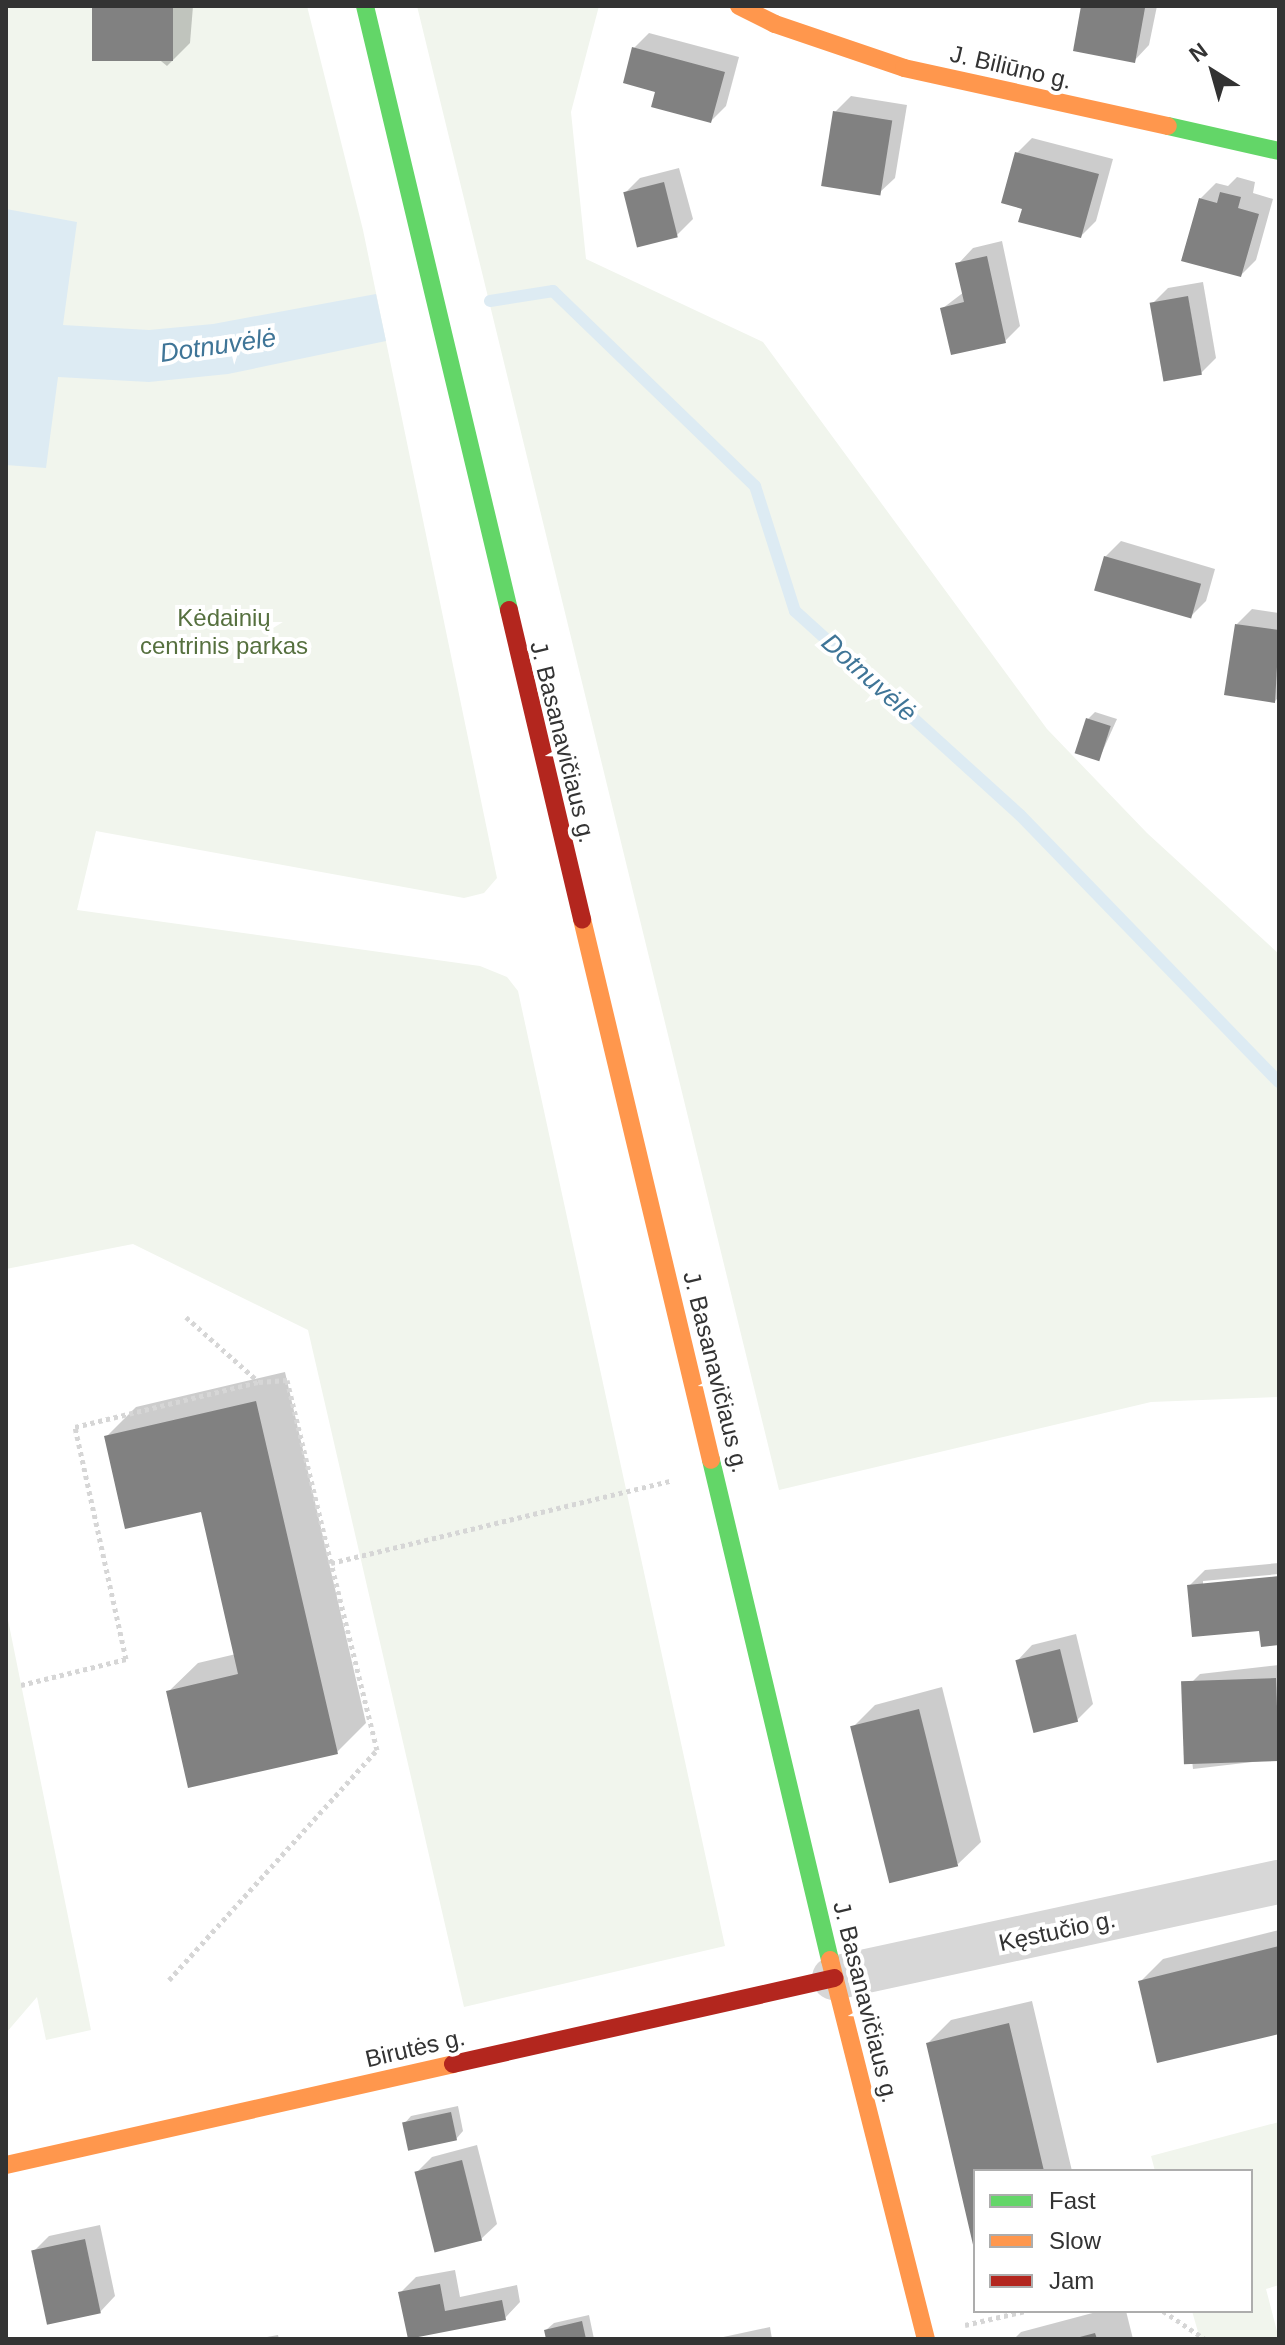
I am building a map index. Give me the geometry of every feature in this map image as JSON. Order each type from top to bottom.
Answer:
[{"type":"main road","name":"J. Basanavičiaus g.","points":[[365,6],[459,416],[715,1470],[834,1978],[925,2337]]},
{"type":"main road","name":"J. Biliūno g.","points":[[739,6],[775,24],[904,68],[1279,151]]},
{"type":"main road","name":"Birutės g.","points":[[6,2165],[834,1978]]},
{"type":"street","name":"Kęstučio g.","points":[[834,1978],[1279,1882]]},
{"type":"path","points":[[186,1317],[259,1382]]},
{"type":"path","points":[[21,1685],[126,1659],[75,1427],[259,1382],[287,1380],[377,1750],[169,1980]]},
{"type":"path","points":[[331,1563],[715,1470]]},
{"type":"path","points":[[925,2337],[1017,2313]]},
{"type":"path","points":[[1166,2313],[1205,2339]]},
{"type":"green space","name":"Kėdainių centrinis parkas","points":[[6,6],[307,6],[363,230],[497,878],[484,893],[464,898],[96,831],[77,910],[480,966],[507,977],[518,991],[725,1946],[464,2007],[308,1330],[133,1244],[6,1269]]},
{"type":"green space","points":[[417,6],[599,6],[571,112],[586,259],[763,342],[1047,729],[1147,833],[1279,954],[1279,1397],[1151,1402],[779,1490]]},
{"type":"green space","points":[[6,1610],[91,2030],[46,2040],[37,1997],[6,2033]]},
{"type":"green space","points":[[1279,2122],[1279,2285],[1266,2289],[1279,2339],[1200,2339],[1193,2313],[1253,2313],[1253,2169],[1154,2169],[1151,2156]]},
{"type":"water","points":[[6,209],[77,222],[63,325],[149,330],[213,324],[376,294],[386,341],[228,374],[149,382],[58,377],[46,468],[6,465]]},
{"type":"building","points":[[92,6],[173,6],[173,61],[92,61]]},
{"type":"building","points":[[1081,6],[1145,8],[1135,63],[1073,51]]},
{"type":"building","points":[[632,47],[725,72],[711,123],[651,107],[655,92],[623,83]]},
{"type":"building","points":[[833,111],[892,120],[880,195],[821,186]]},
{"type":"building","points":[[1015,152],[1099,174],[1081,238],[1018,222],[1022,209],[1001,203]]},
{"type":"building","points":[[664,182],[678,237],[637,247],[623,192]]},
{"type":"building","points":[[1220,192],[1241,197],[1238,208],[1259,214],[1241,277],[1181,261],[1199,198],[1217,203]]},
{"type":"building","points":[[987,256],[1006,343],[951,355],[940,308],[964,302],[955,263]]},
{"type":"building","points":[[1188,296],[1202,375],[1163,382],[1150,303]]},
{"type":"building","points":[[1104,556],[1201,584],[1191,618],[1094,591]]},
{"type":"building","points":[[1235,624],[1279,630],[1275,703],[1224,695]]},
{"type":"building","points":[[1086,718],[1111,726],[1099,761],[1075,753]]},
{"type":"building","points":[[256,1401],[338,1754],[188,1788],[166,1691],[238,1674],[201,1512],[125,1529],[104,1436]]},
{"type":"building","points":[[1279,1576],[1279,1645],[1261,1647],[1259,1631],[1192,1637],[1187,1585]]},
{"type":"building","points":[[1060,1649],[1078,1722],[1034,1733],[1015,1660]]},
{"type":"building","points":[[1276,1678],[1279,1761],[1184,1764],[1181,1681]]},
{"type":"building","points":[[919,1709],[958,1866],[889,1883],[850,1726]]},
{"type":"building","points":[[1279,1946],[1279,2034],[1157,2063],[1138,1981]]},
{"type":"building","points":[[1009,2023],[1044,2169],[973,2169],[973,2245],[926,2043]]},
{"type":"building","points":[[451,2112],[457,2140],[408,2151],[402,2122]]},
{"type":"building","points":[[462,2160],[482,2241],[435,2252],[414,2172]]},
{"type":"building","points":[[85,2239],[101,2313],[47,2325],[31,2250]]},
{"type":"building","points":[[440,2284],[445,2311],[502,2300],[506,2320],[408,2339],[398,2292]]},
{"type":"building","points":[[582,2321],[586,2339],[546,2339],[544,2330]]},
{"type":"building","points":[[1095,2333],[1097,2339],[1076,2339],[1076,2338]]},
{"type":"waterway","name":"Dotnuvėlė","points":[[490,301],[553,291],[755,486],[795,611],[1020,815],[1279,1082]]},
{"type":"traffic: fast","points":[[365,6],[509,610]]},
{"type":"traffic: fast","points":[[1168,126],[1279,151]]},
{"type":"traffic: fast","points":[[711,1460],[830,1960]]},
{"type":"traffic: slow","points":[[739,6],[775,24],[904,68],[1168,126]]},
{"type":"traffic: slow","points":[[582,919],[711,1460]]},
{"type":"traffic: slow","points":[[830,1960],[926,2339]]},
{"type":"traffic: slow","points":[[6,2165],[453,2064]]},
{"type":"traffic: jam","points":[[509,610],[582,919]]},
{"type":"traffic: jam","points":[[453,2064],[834,1978]]}]
